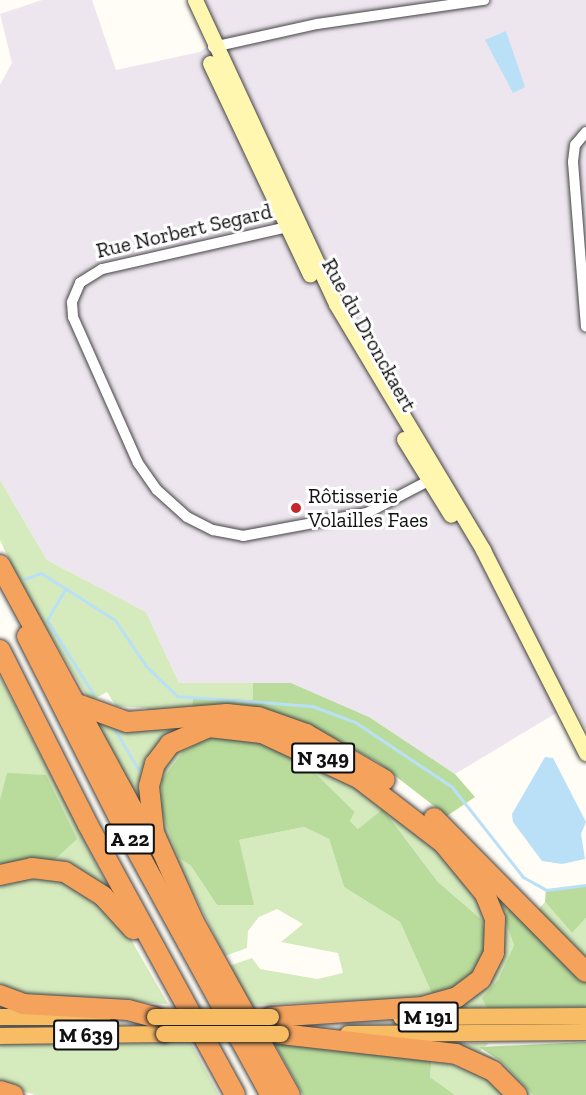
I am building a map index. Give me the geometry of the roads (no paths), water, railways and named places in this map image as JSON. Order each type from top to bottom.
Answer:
[{"type":"highway","points":[[0,565],[80,705],[283,1091]]},
{"type":"highway","name":"A 22","points":[[0,577],[108,796],[283,1091]]},
{"type":"highway","name":"A 22","points":[[0,650],[176,989],[235,1095]]},
{"type":"highway","points":[[80,705],[127,722],[226,714],[258,717],[345,754],[405,794],[451,833],[546,936],[586,972]]},
{"type":"highway","name":"N 349","points":[[194,922],[154,833],[149,786],[155,764],[170,744],[209,727],[262,733],[360,779],[442,843],[485,894],[495,919],[494,953],[481,979],[458,998],[423,1007],[271,1017]]},
{"type":"highway","points":[[0,875],[48,868],[87,884],[124,917],[155,966],[176,989]]},
{"type":"highway","points":[[0,995],[23,1004],[128,1010],[159,1026]]},
{"type":"highway","name":"M 191","points":[[159,1026],[271,1017],[586,1016]]},
{"type":"highway","name":"M 639","points":[[0,1017],[159,1026]]},
{"type":"highway","name":"M 191","points":[[159,1026],[281,1034],[586,1032]]},
{"type":"highway","name":"M 639","points":[[3,1036],[159,1026]]},
{"type":"highway","points":[[281,1034],[456,1054],[493,1071],[517,1095]]},
{"type":"highway","points":[[0,1091],[13,1095]]},
{"type":"main road","name":"Rue du Dronckaert","points":[[185,0],[293,226],[434,478],[483,550],[586,753]]},
{"type":"main road","name":"Rue du Dronckaert","points":[[195,0],[213,47],[293,226]]},
{"type":"street","points":[[213,47],[317,24],[484,0]]},
{"type":"street","points":[[586,132],[576,145],[573,162],[586,327]]},
{"type":"street","name":"Rue Norbert Segard","points":[[293,226],[102,268],[80,283],[73,295],[73,317],[138,464],[157,490],[187,517],[213,530],[243,536],[367,513],[434,478]]},
{"type":"water","points":[[506,31],[525,87],[513,93],[485,40]]},
{"type":"water","points":[[545,757],[553,758],[586,822],[581,834],[585,859],[562,864],[542,861],[513,822],[512,814]]},
{"type":"waterway","points":[[24,579],[41,573],[115,620],[146,666],[177,696],[312,706],[355,722],[452,787],[523,877],[546,890],[586,885]]},
{"type":"waterway","points":[[66,588],[47,620],[93,694]]},
{"type":"waterway","points":[[115,730],[138,769]]},
{"type":"place","name":"Rôtisserie Volailles Faes","points":[[296,508]]}]
